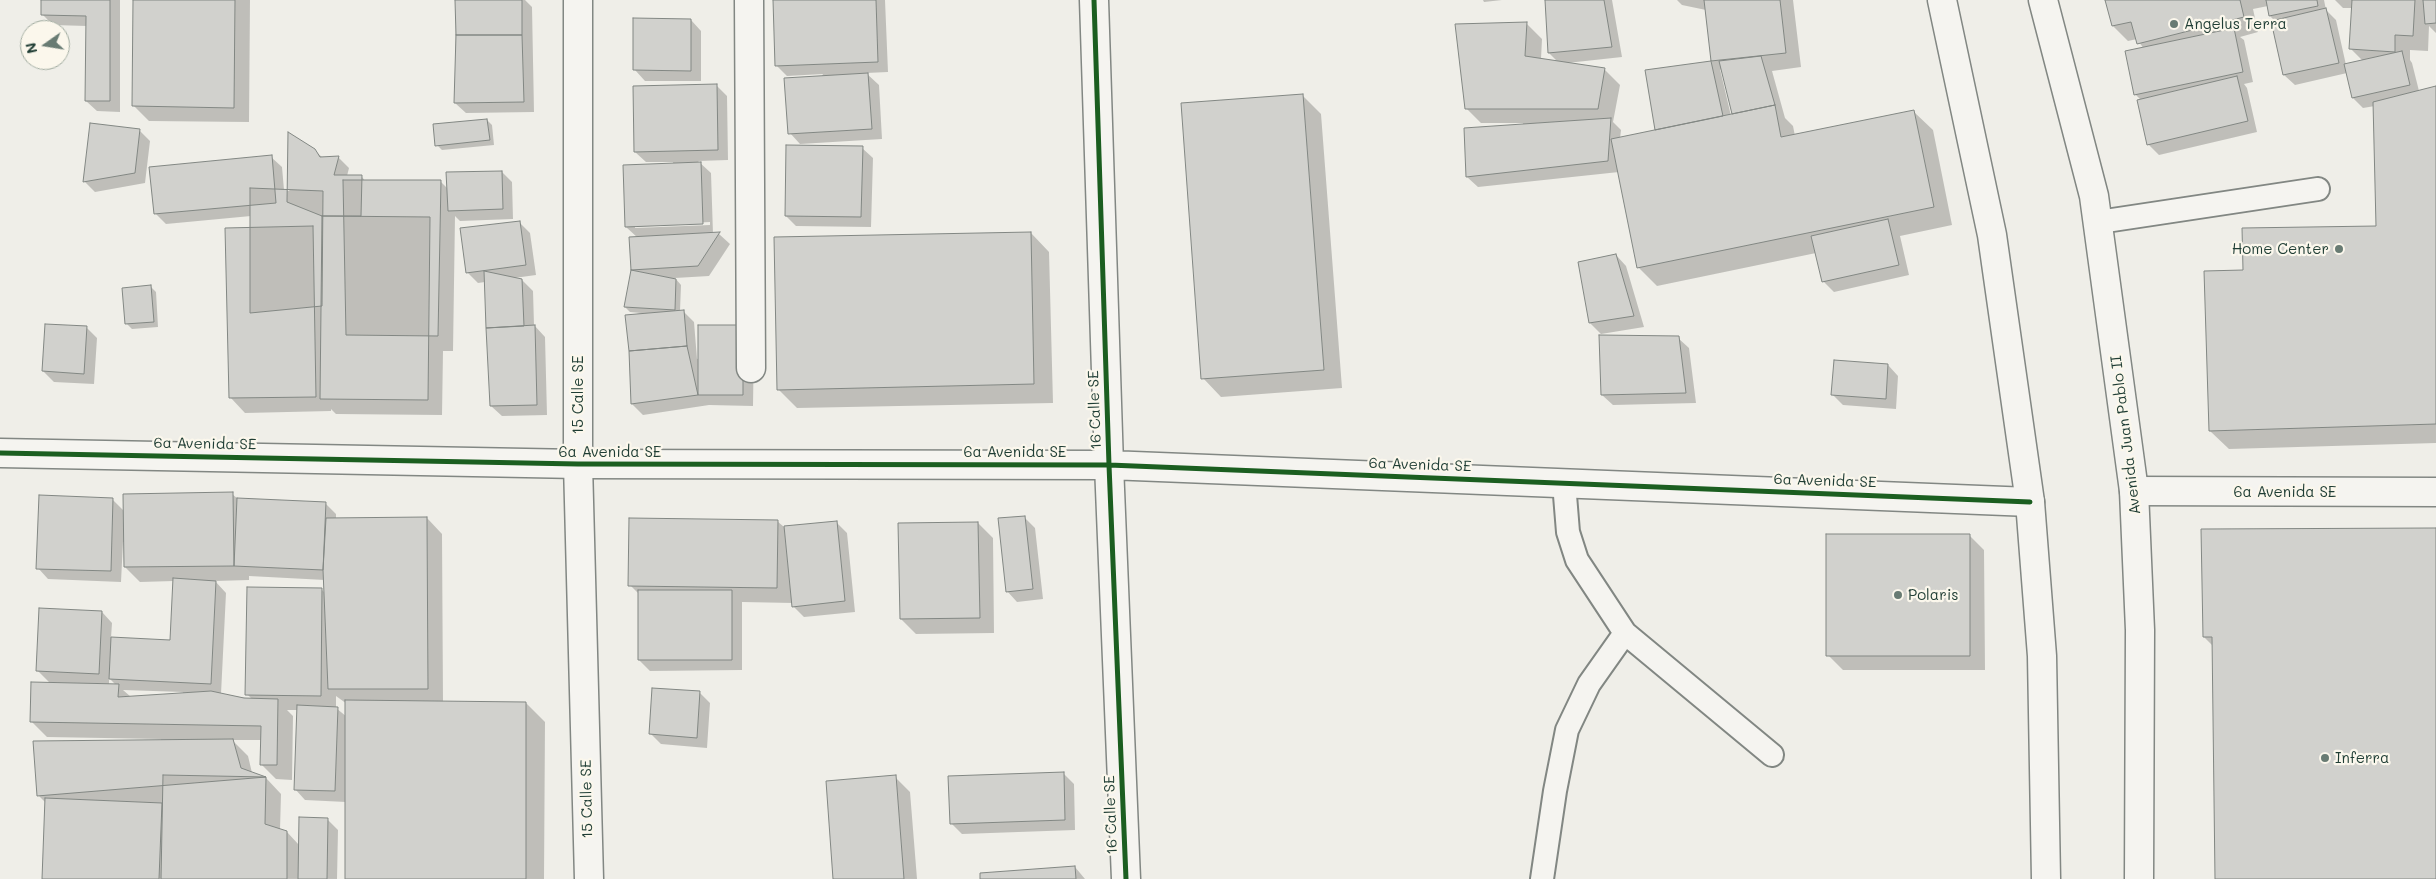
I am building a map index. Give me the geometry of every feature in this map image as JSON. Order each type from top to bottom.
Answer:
[{"type":"main road","name":"15 Calle SE","points":[[578,0],[578,464],[589,879]]},
{"type":"main road","points":[[749,0],[751,368]]},
{"type":"main road","name":"16 Calle SE","points":[[1094,0],[1109,465],[1126,879]]},
{"type":"main road","points":[[1942,0],[1992,235],[2030,502],[2042,656],[2046,879]]},
{"type":"main road","name":"Avenida Juan Pablo II","points":[[2043,0],[2094,196],[2134,491],[2140,630],[2139,879]]},
{"type":"main road","name":"6a Avenida SE","points":[[0,453],[578,464],[1109,465],[2030,502]]},
{"type":"main road","name":"6a Avenida SE","points":[[2134,491],[2436,492]]},
{"type":"lane","points":[[2098,222],[2318,189]]},
{"type":"lane","points":[[1564,483],[1568,532],[1577,560],[1625,633],[1772,755]]},
{"type":"lane","points":[[1542,879],[1555,791],[1567,730],[1589,684],[1625,633]]},
{"type":"building","points":[[41,0],[110,0],[110,101],[85,101],[86,16],[41,15]]},
{"type":"building","points":[[133,0],[235,0],[234,108],[132,106]]},
{"type":"building","points":[[455,0],[522,0],[522,35],[456,35]]},
{"type":"building","points":[[773,0],[876,0],[878,62],[775,66]]},
{"type":"building","points":[[1545,0],[1604,0],[1612,47],[1548,53]]},
{"type":"building","points":[[1704,0],[1780,0],[1786,53],[1711,61]]},
{"type":"building","name":"Angelus Terra","points":[[2105,0],[2240,0],[2244,17],[2137,44],[2131,22],[2112,26]]},
{"type":"building","points":[[2266,0],[2317,0],[2318,6],[2269,16]]},
{"type":"building","points":[[2352,0],[2415,0],[2413,36],[2395,35],[2395,52],[2349,49]]},
{"type":"building","points":[[2423,0],[2436,0],[2436,23],[2425,24]]},
{"type":"building","points":[[2326,8],[2339,63],[2283,75],[2271,21]]},
{"type":"building","points":[[633,18],[691,19],[691,71],[633,70]]},
{"type":"building","points":[[1527,22],[1525,56],[1605,68],[1598,109],[1465,109],[1455,24]]},
{"type":"building","points":[[2234,28],[2243,72],[2134,95],[2125,51]]},
{"type":"building","points":[[456,35],[522,35],[524,102],[454,103]]},
{"type":"building","points":[[2402,51],[2410,85],[2352,98],[2344,64]]},
{"type":"building","points":[[1761,56],[1775,105],[1732,114],[1719,61]]},
{"type":"building","points":[[1711,61],[1723,116],[1655,130],[1645,70]]},
{"type":"building","points":[[868,73],[872,129],[788,134],[784,78]]},
{"type":"building","points":[[2237,76],[2248,121],[2147,145],[2137,100]]},
{"type":"building","points":[[717,84],[718,150],[634,152],[633,86]]},
{"type":"building","name":"Home Center","points":[[2436,86],[2436,424],[2209,431],[2204,271],[2243,270],[2242,228],[2376,226],[2373,102]]},
{"type":"building","points":[[1303,94],[1324,370],[1201,379],[1181,103]]},
{"type":"building","points":[[1775,105],[1781,137],[1914,110],[1934,207],[1637,268],[1611,139]]},
{"type":"building","points":[[1611,118],[1608,161],[1466,177],[1464,128]]},
{"type":"building","points":[[487,119],[490,140],[435,146],[433,124]]},
{"type":"building","points":[[90,123],[140,129],[135,173],[83,182]]},
{"type":"building","points":[[288,132],[315,149],[320,157],[339,156],[334,175],[362,175],[361,216],[322,216],[287,202]]},
{"type":"building","points":[[786,145],[863,146],[861,217],[785,216]]},
{"type":"building","points":[[272,155],[276,203],[154,214],[149,167]]},
{"type":"building","points":[[701,162],[703,224],[625,227],[623,165]]},
{"type":"building","points":[[502,171],[503,209],[448,211],[446,172]]},
{"type":"building","points":[[343,180],[441,180],[438,336],[346,335]]},
{"type":"building","points":[[250,188],[323,191],[322,306],[250,313]]},
{"type":"building","points":[[322,216],[430,217],[428,400],[320,399]]},
{"type":"building","points":[[1888,219],[1899,265],[1822,282],[1811,236]]},
{"type":"building","points":[[520,221],[526,265],[466,273],[460,228]]},
{"type":"building","points":[[313,226],[316,397],[229,398],[225,228]]},
{"type":"building","points":[[720,232],[698,266],[631,270],[629,237]]},
{"type":"building","points":[[1031,232],[1034,384],[777,390],[774,237]]},
{"type":"building","points":[[1616,254],[1634,316],[1589,323],[1578,262]]},
{"type":"building","points":[[631,270],[676,279],[675,310],[624,307]]},
{"type":"building","points":[[484,271],[522,279],[524,326],[486,328]]},
{"type":"building","points":[[151,285],[154,322],[125,324],[122,288]]},
{"type":"building","points":[[684,310],[687,346],[629,351],[625,315]]},
{"type":"building","points":[[45,324],[87,326],[84,374],[42,371]]},
{"type":"building","points":[[535,325],[537,405],[490,406],[486,328]]},
{"type":"building","points":[[698,325],[743,325],[743,395],[698,395]]},
{"type":"building","points":[[1599,335],[1679,336],[1686,393],[1601,395]]},
{"type":"building","points":[[687,346],[698,395],[631,404],[629,351]]},
{"type":"building","points":[[1834,360],[1888,364],[1886,399],[1831,395]]},
{"type":"building","points":[[233,492],[234,566],[124,567],[123,494]]},
{"type":"building","points":[[39,495],[113,498],[111,571],[36,569]]},
{"type":"building","points":[[237,498],[326,502],[323,570],[234,566]]},
{"type":"building","points":[[1025,516],[1033,589],[1006,592],[998,518]]},
{"type":"building","points":[[427,517],[428,689],[328,689],[323,570],[326,518]]},
{"type":"building","points":[[629,518],[778,520],[777,588],[628,586]]},
{"type":"building","points":[[837,521],[845,601],[792,607],[784,526]]},
{"type":"building","points":[[978,522],[980,618],[900,619],[898,523]]},
{"type":"building","name":"Inferra","points":[[2436,528],[2436,879],[2215,879],[2212,637],[2203,637],[2201,529]]},
{"type":"building","name":"Polaris","points":[[1826,534],[1970,534],[1970,656],[1826,656]]},
{"type":"building","points":[[173,578],[216,581],[211,684],[109,679],[111,637],[170,640]]},
{"type":"building","points":[[247,587],[322,588],[321,696],[245,695]]},
{"type":"building","points":[[638,590],[732,590],[732,660],[638,660]]},
{"type":"building","points":[[39,608],[102,611],[99,674],[36,671]]},
{"type":"building","points":[[31,682],[119,684],[118,697],[211,691],[244,698],[278,699],[277,765],[260,765],[261,726],[30,722]]},
{"type":"building","points":[[652,688],[700,691],[697,738],[649,734]]},
{"type":"building","points":[[345,700],[526,702],[526,879],[345,879]]},
{"type":"building","points":[[297,705],[338,707],[335,791],[294,790]]},
{"type":"building","points":[[233,739],[241,768],[266,777],[37,796],[33,741]]},
{"type":"building","points":[[1064,772],[1065,820],[950,824],[948,776]]},
{"type":"building","points":[[163,775],[266,777],[265,824],[287,831],[287,879],[161,879]]},
{"type":"building","points":[[896,775],[904,879],[833,879],[826,781]]},
{"type":"building","points":[[45,798],[162,803],[159,879],[42,879]]},
{"type":"building","points":[[299,817],[328,818],[327,879],[298,879]]},
{"type":"building","points":[[1075,866],[1076,879],[980,879],[980,873]]},
{"type":"cycle path","points":[[1094,0],[1109,465],[1126,879]]},
{"type":"cycle path","points":[[0,453],[578,464],[1109,465],[2030,502]]},
{"type":"place","name":"Angelus Terra","points":[[2174,24]]},
{"type":"place","name":"Home Center","points":[[2339,249]]},
{"type":"place","name":"Polaris","points":[[1898,595]]},
{"type":"place","name":"Inferra","points":[[2325,758]]}]
